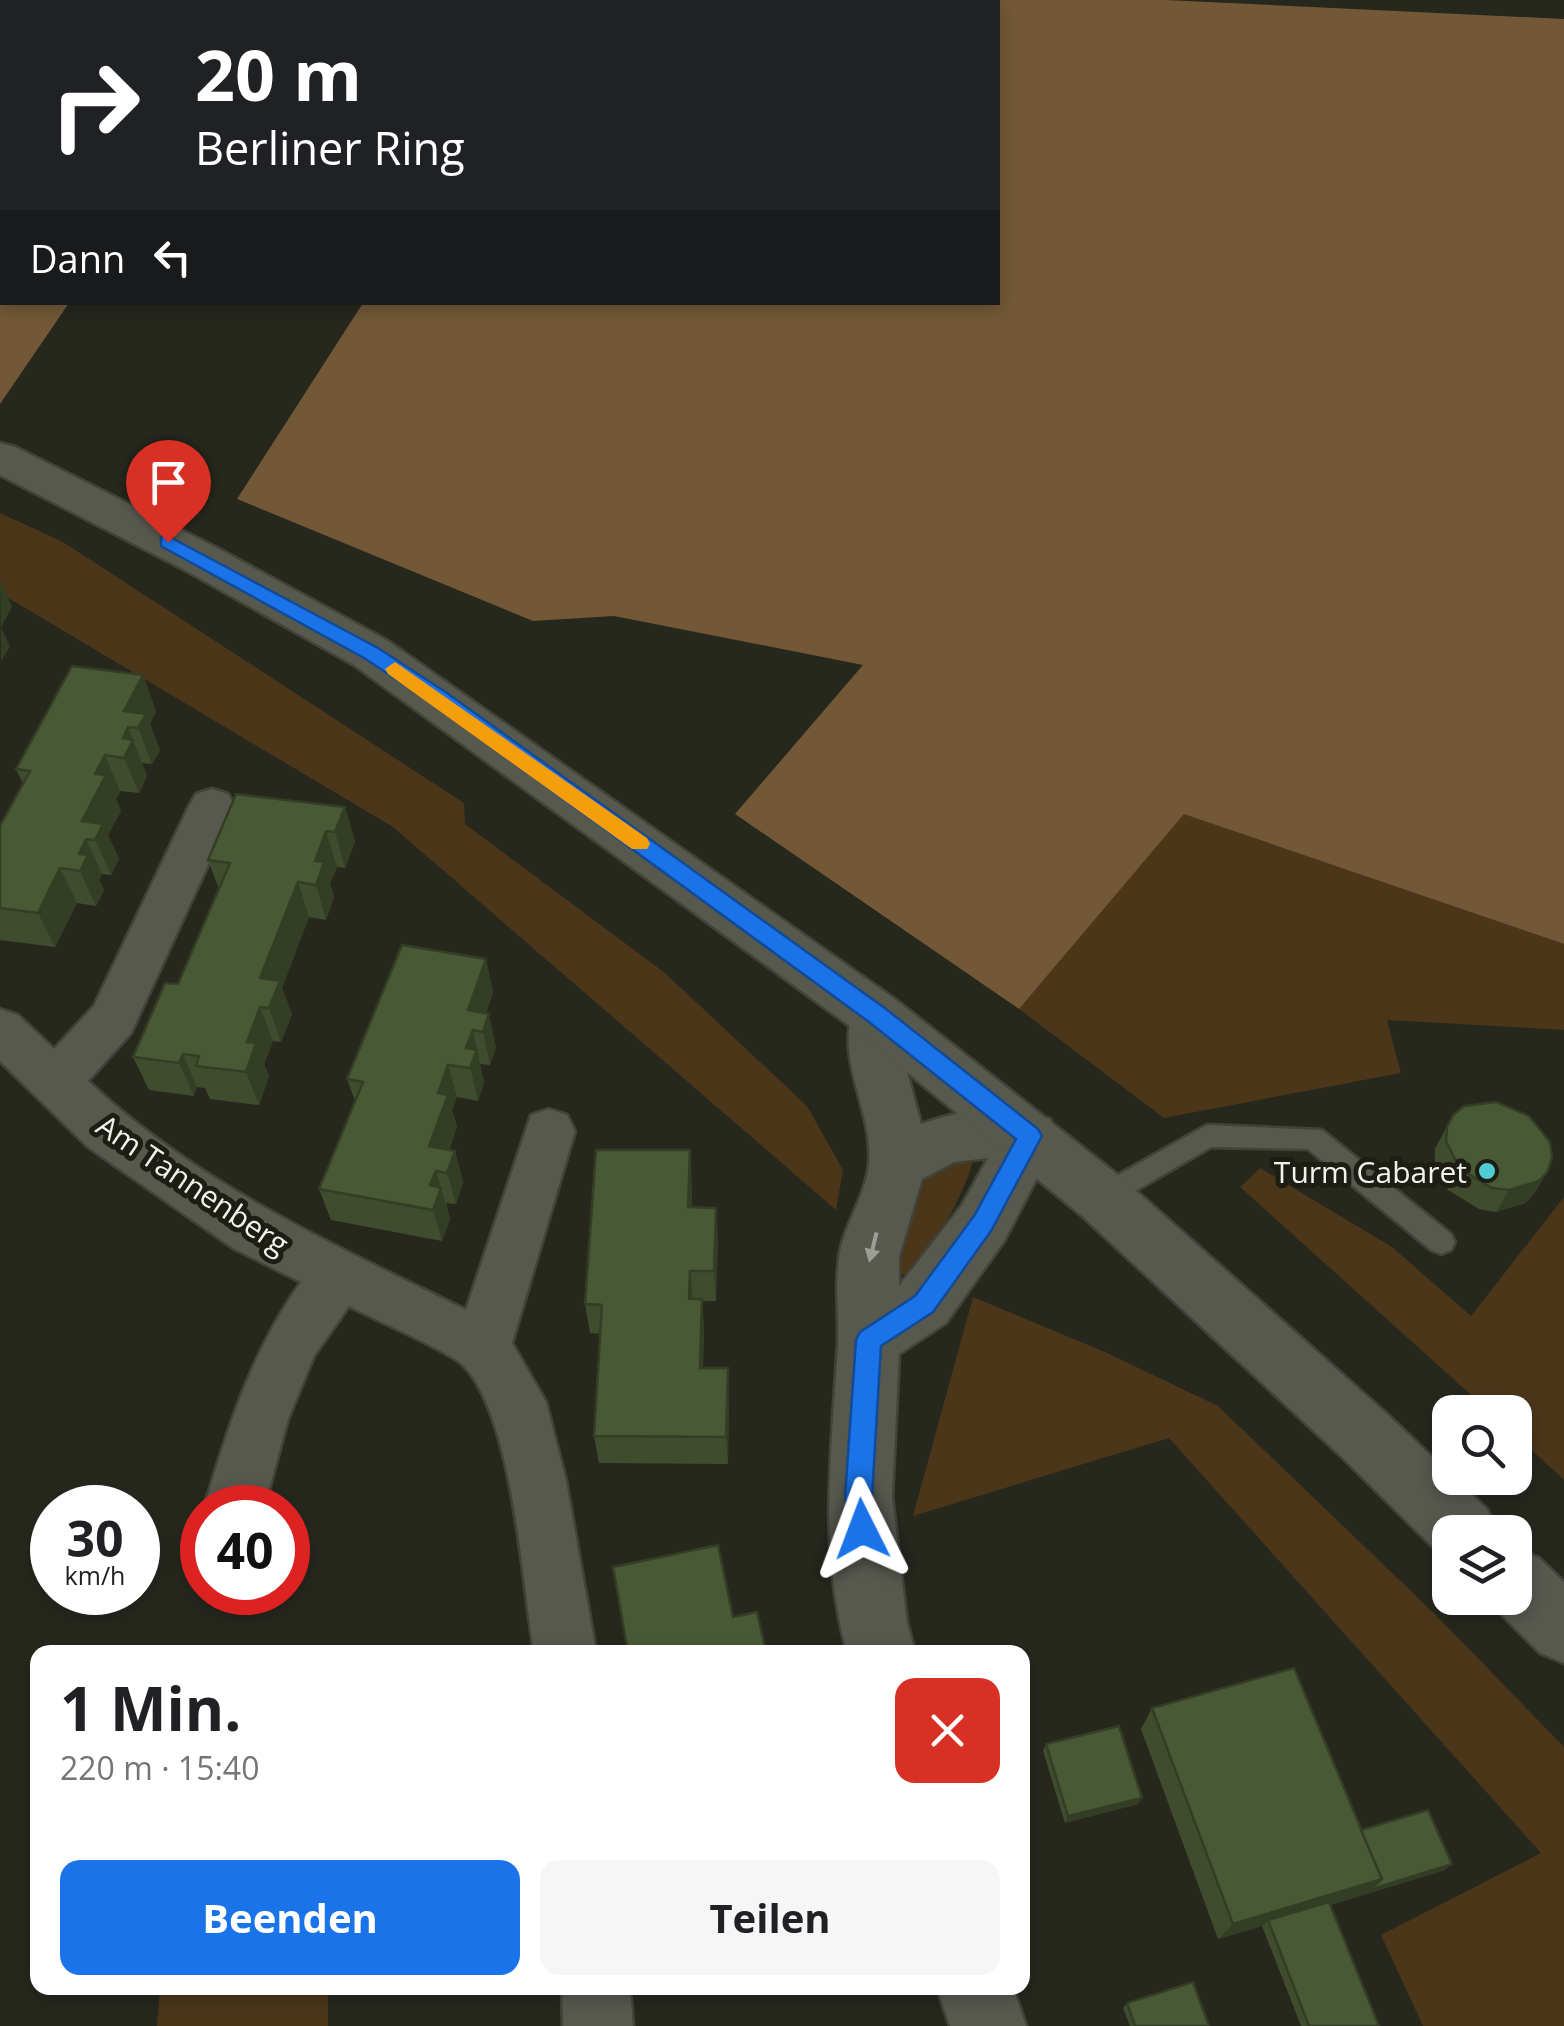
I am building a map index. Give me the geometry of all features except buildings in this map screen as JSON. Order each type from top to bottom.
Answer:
[{"type":"main road","points":[[0,457],[201,559],[371,653],[878,1016],[1102,1197],[1446,1515]]},
{"type":"main road","points":[[878,1016],[878,1068],[898,1164],[869,1257],[869,1340],[858,1497],[879,1645]]},
{"type":"main road","points":[[898,1164],[934,1142],[972,1131],[1030,1136]]},
{"type":"main road","points":[[869,1340],[924,1304],[983,1223],[1030,1136]]},
{"type":"main road","points":[[1532,1598],[1564,1629]]},
{"type":"main road","points":[[977,1995],[988,2026]]},
{"type":"street","points":[[57,1082],[113,1018],[212,806]]},
{"type":"street","name":"Am Tannenberg","points":[[0,1029],[106,1130],[252,1230],[483,1346]]},
{"type":"street","points":[[549,1132],[483,1346],[516,1402],[521,1418],[537,1480],[564,1645]]},
{"type":"street","points":[[241,1485],[259,1420],[292,1341],[338,1276]]},
{"type":"street","points":[[596,1995],[598,2026]]},
{"type":"lane","points":[[1102,1197],[1207,1136],[1313,1138],[1441,1242]]},
{"type":"shaded area","points":[[1000,0],[1165,0],[1564,19],[1564,944],[1184,814],[1019,1009],[735,814],[863,665],[614,616],[533,621],[237,499],[362,305],[1000,305]]},
{"type":"shaded area","points":[[0,305],[68,305],[0,404]]},
{"type":"shaded area","points":[[0,513],[63,542],[464,803],[465,824],[665,973],[807,1106],[843,1170],[836,1210],[393,827],[0,593]]},
{"type":"shaded area","points":[[1183,813],[1564,944],[1564,1030],[1387,1020],[1401,1073],[1164,1118],[1019,1009]]},
{"type":"shaded area","points":[[976,1150],[949,1217],[907,1275],[900,1274],[897,1267],[911,1205],[928,1174]]},
{"type":"shaded area","points":[[1260,1168],[1392,1247],[1471,1316],[1564,1197],[1564,1480],[1532,1451],[1532,1395],[1471,1395],[1240,1187]]},
{"type":"shaded area","points":[[973,1297],[1105,1352],[1218,1406],[1437,1616],[1564,1747],[1564,2026],[1423,2026],[1381,1935],[1541,1853],[1169,1438],[913,1516]]},
{"type":"shaded area","points":[[159,1995],[328,1995],[328,2026],[157,2026]]},
{"type":"slow traffic","points":[[395,669],[640,844]]},
{"type":"place","name":"Turm Cabaret","points":[[1487,1171]]},
{"type":"route","points":[[168,542],[371,653],[440,698],[878,1016],[1030,1136],[983,1223],[924,1304],[869,1340],[858,1497],[862,1529]]}]
